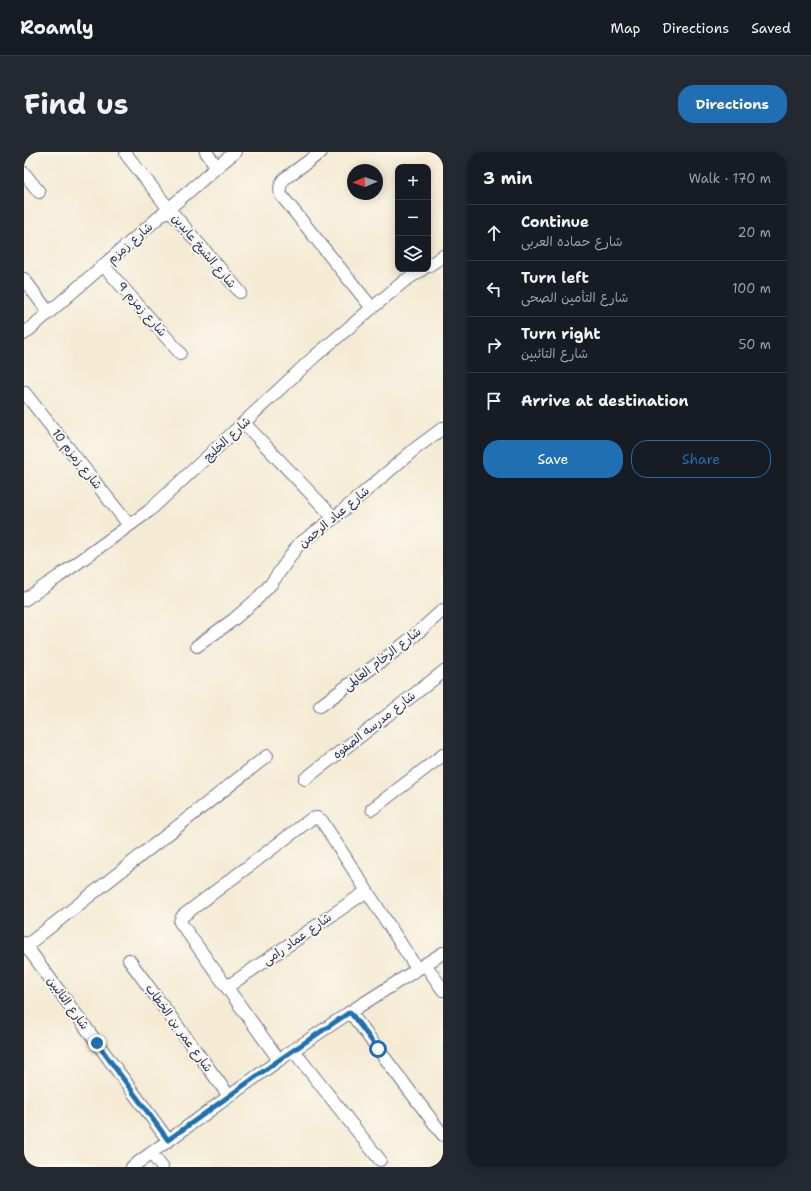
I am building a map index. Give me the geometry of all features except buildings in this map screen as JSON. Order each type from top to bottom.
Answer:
[{"type":"street","points":[[206,152],[217,166]]},
{"type":"street","name":"شارع زمزم","points":[[24,334],[235,152]]},
{"type":"street","points":[[321,152],[284,179],[280,184],[280,195],[372,308]]},
{"type":"street","name":"شارع الشيخ عابدين","points":[[126,154],[169,209],[240,292]]},
{"type":"street","points":[[24,173],[38,192]]},
{"type":"street","points":[[431,264],[443,256]]},
{"type":"street","name":"شارع زمزم 9","points":[[104,266],[180,353]]},
{"type":"street","name":"شارع الخليج","points":[[24,600],[149,511],[314,357],[403,282],[418,272]]},
{"type":"street","points":[[24,279],[49,312]]},
{"type":"street","name":"شارع زمزم 10","points":[[24,392],[130,525]]},
{"type":"street","points":[[244,423],[334,518]]},
{"type":"street","name":"شارع عباد الرحمن","points":[[197,646],[234,620],[256,600],[271,584],[299,544],[334,518],[416,448],[443,428]]},
{"type":"street","name":"شارع الرخام العالمى","points":[[320,706],[395,651],[443,610]]},
{"type":"street","name":"شارع مدرسه الصفوه","points":[[305,779],[443,672]]},
{"type":"street","points":[[372,809],[443,755]]},
{"type":"street","points":[[25,944],[267,756]]},
{"type":"street","points":[[279,1060],[180,922],[181,919],[190,911],[311,819],[317,818],[322,821],[367,891],[421,967],[443,990]]},
{"type":"street","name":"شارع عماد رامى","points":[[227,987],[367,891]]},
{"type":"street","name":"شارع التائبين","points":[[25,944],[168,1140]]},
{"type":"street","points":[[132,1167],[279,1060],[350,1012],[443,953]]},
{"type":"street","name":"شارع عمر بن الخطاب","points":[[129,960],[229,1096]]},
{"type":"street","points":[[350,1012],[443,1135]]},
{"type":"street","points":[[294,1050],[380,1160]]},
{"type":"street","points":[[151,1153],[162,1167]]},
{"type":"route","points":[[97,1043],[168,1140],[279,1060],[350,1012],[378,1049]]}]
